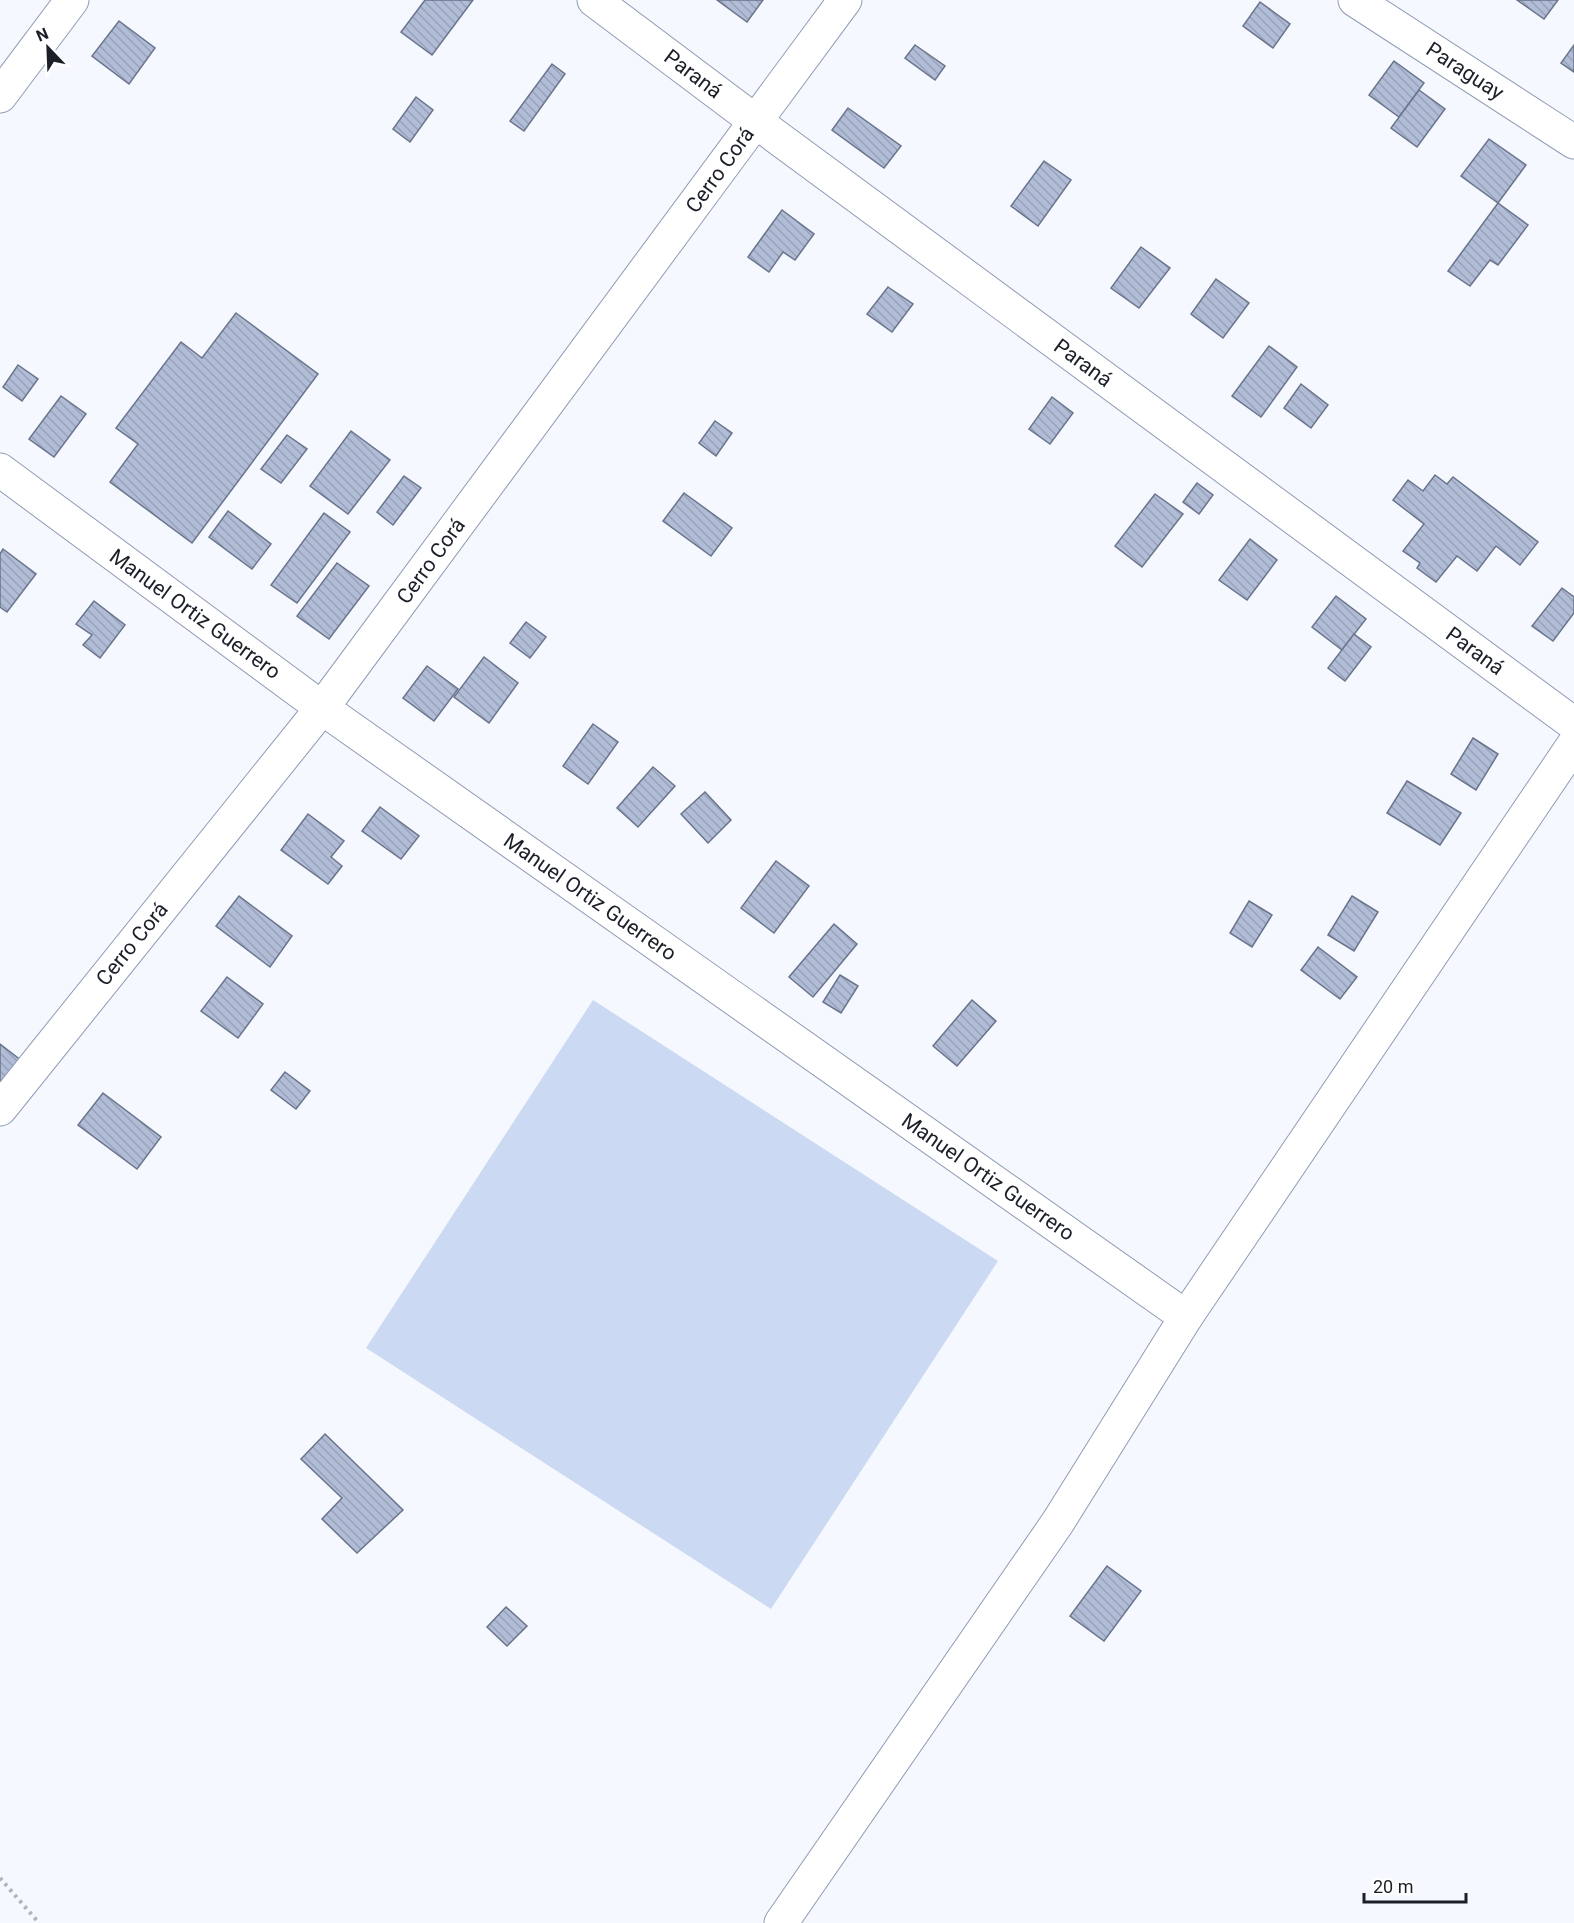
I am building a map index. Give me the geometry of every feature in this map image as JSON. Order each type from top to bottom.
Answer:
[{"type":"street","points":[[0,96],[72,0]]},
{"type":"street","name":"Paraná","points":[[594,0],[755,122],[1574,724]]},
{"type":"street","name":"Cerro Corá","points":[[0,1109],[322,708],[845,0]]},
{"type":"street","name":"Paraguay","points":[[1355,0],[1574,142]]},
{"type":"street","name":"Manuel Ortiz Guerrero","points":[[0,470],[322,708],[1186,1317]]},
{"type":"street","points":[[781,1923],[1058,1522],[1186,1317],[1574,744]]},
{"type":"path","points":[[0,1878],[39,1923]]},
{"type":"shaded area","points":[[593,1000],[998,1261],[771,1609],[366,1348]]},
{"type":"building","points":[[425,0],[473,0],[432,55],[401,32]]},
{"type":"building","points":[[717,0],[763,0],[747,22]]},
{"type":"building","points":[[1517,0],[1558,0],[1544,19]]},
{"type":"building","points":[[1260,2],[1290,24],[1273,48],[1243,26]]},
{"type":"building","points":[[119,21],[155,48],[129,84],[92,56]]},
{"type":"building","points":[[915,45],[945,66],[935,80],[905,58]]},
{"type":"building","points":[[1574,45],[1574,72],[1561,63]]},
{"type":"building","points":[[1394,61],[1424,83],[1399,117],[1369,95]]},
{"type":"building","points":[[552,64],[565,74],[524,131],[510,121]]},
{"type":"building","points":[[1419,90],[1445,109],[1417,147],[1391,128]]},
{"type":"building","points":[[416,97],[433,110],[410,142],[393,129]]},
{"type":"building","points":[[848,108],[901,146],[884,168],[832,130]]},
{"type":"building","points":[[1489,139],[1526,165],[1498,203],[1461,176]]},
{"type":"building","points":[[1044,161],[1071,180],[1038,226],[1011,206]]},
{"type":"building","points":[[1498,203],[1528,225],[1498,265],[1490,260],[1470,286],[1448,271]]},
{"type":"building","points":[[782,210],[814,234],[795,260],[783,252],[769,272],[748,257]]},
{"type":"building","points":[[1141,247],[1170,268],[1139,308],[1111,288]]},
{"type":"building","points":[[1216,279],[1249,303],[1223,338],[1191,314]]},
{"type":"building","points":[[888,287],[913,304],[892,332],[867,314]]},
{"type":"building","points":[[236,313],[318,374],[192,543],[110,482],[138,444],[116,428],[181,342],[202,358]]},
{"type":"building","points":[[1269,346],[1297,367],[1261,417],[1232,396]]},
{"type":"building","points":[[18,365],[38,379],[22,401],[3,387]]},
{"type":"building","points":[[1301,384],[1328,405],[1311,428],[1284,408]]},
{"type":"building","points":[[61,396],[86,414],[54,457],[29,439]]},
{"type":"building","points":[[1052,397],[1073,413],[1050,444],[1029,429]]},
{"type":"building","points":[[715,421],[732,433],[716,456],[699,443]]},
{"type":"building","points":[[351,431],[390,460],[348,514],[310,486]]},
{"type":"building","points":[[287,435],[307,449],[281,483],[261,469]]},
{"type":"building","points":[[1435,475],[1447,484],[1453,477],[1538,542],[1520,565],[1496,546],[1477,571],[1457,556],[1436,582],[1417,568],[1420,563],[1403,551],[1424,524],[1393,500],[1408,480],[1423,491]]},
{"type":"building","points":[[404,476],[421,488],[393,525],[377,512]]},
{"type":"building","points":[[1197,483],[1213,495],[1199,514],[1183,502]]},
{"type":"building","points":[[684,493],[732,528],[711,556],[663,521]]},
{"type":"building","points":[[1155,494],[1183,514],[1142,567],[1115,546]]},
{"type":"building","points":[[228,511],[271,544],[252,569],[209,537]]},
{"type":"building","points":[[324,513],[350,532],[297,603],[271,585]]},
{"type":"building","points":[[1250,539],[1277,560],[1247,600],[1219,580]]},
{"type":"building","points":[[3,549],[36,574],[7,612],[0,607],[0,554]]},
{"type":"building","points":[[337,563],[369,586],[329,639],[297,616]]},
{"type":"building","points":[[1562,588],[1574,597],[1574,613],[1553,641],[1532,626]]},
{"type":"building","points":[[1336,596],[1366,619],[1342,650],[1312,627]]},
{"type":"building","points":[[94,601],[125,625],[100,658],[83,645],[92,635],[76,624]]},
{"type":"building","points":[[526,622],[546,637],[530,658],[510,643]]},
{"type":"building","points":[[1354,634],[1371,647],[1345,681],[1328,668]]},
{"type":"building","points":[[484,657],[518,683],[489,723],[454,697]]},
{"type":"building","points":[[427,666],[458,689],[434,721],[403,698]]},
{"type":"building","points":[[593,724],[618,742],[588,784],[563,766]]},
{"type":"building","points":[[1473,738],[1498,754],[1476,790],[1451,774]]},
{"type":"building","points":[[653,767],[675,786],[638,827],[617,808]]},
{"type":"building","points":[[1407,781],[1461,813],[1440,845],[1387,813]]},
{"type":"building","points":[[705,792],[731,820],[708,843],[681,814]]},
{"type":"building","points":[[380,807],[419,836],[401,859],[362,831]]},
{"type":"building","points":[[308,814],[344,841],[331,857],[342,866],[328,884],[281,850]]},
{"type":"building","points":[[776,861],[809,886],[774,933],[741,908]]},
{"type":"building","points":[[239,896],[292,936],[270,967],[216,926]]},
{"type":"building","points":[[1352,896],[1378,912],[1354,951],[1328,935]]},
{"type":"building","points":[[1249,901],[1272,915],[1252,947],[1230,933]]},
{"type":"building","points":[[834,924],[857,944],[813,997],[789,977]]},
{"type":"building","points":[[1318,947],[1357,977],[1340,999],[1301,970]]},
{"type":"building","points":[[840,975],[858,986],[841,1013],[823,1002]]},
{"type":"building","points":[[227,977],[263,1004],[238,1038],[201,1011]]},
{"type":"building","points":[[972,1000],[996,1021],[957,1066],[933,1046]]},
{"type":"building","points":[[0,1044],[26,1064],[0,1091]]},
{"type":"building","points":[[285,1072],[310,1091],[296,1109],[271,1090]]},
{"type":"building","points":[[103,1093],[161,1137],[137,1169],[78,1125]]},
{"type":"building","points":[[325,1434],[403,1510],[357,1553],[322,1519],[342,1498],[301,1459]]},
{"type":"building","points":[[1107,1566],[1141,1591],[1104,1641],[1070,1616]]},
{"type":"building","points":[[506,1607],[527,1626],[507,1646],[487,1627]]}]
